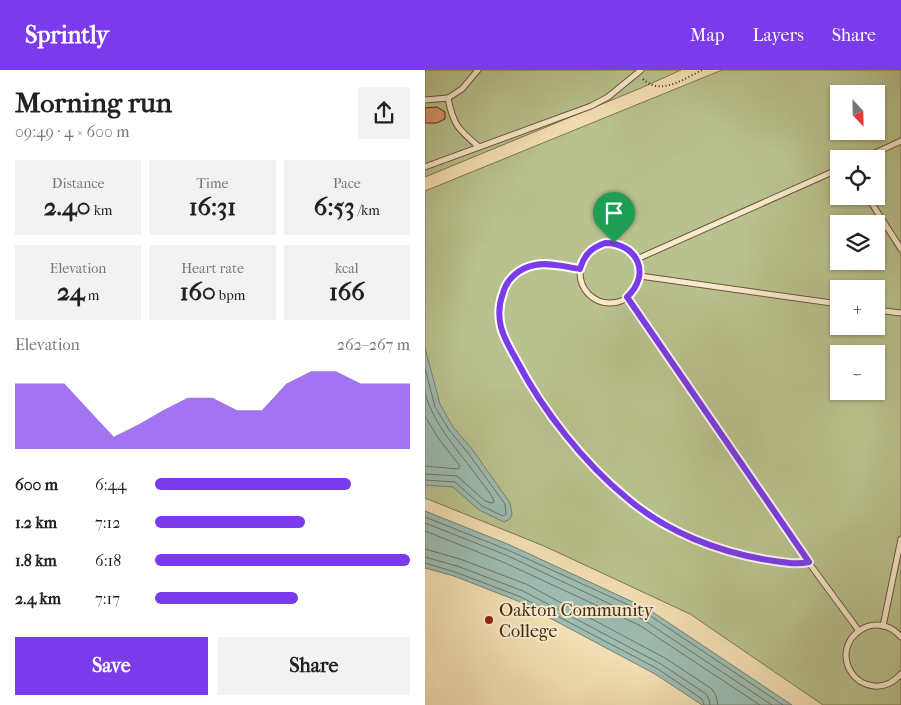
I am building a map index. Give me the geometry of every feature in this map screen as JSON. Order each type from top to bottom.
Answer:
[{"type":"lane","points":[[425,100],[448,98],[462,89],[478,70]]},
{"type":"lane","points":[[425,168],[591,106],[609,97],[639,71]]},
{"type":"lane","points":[[448,98],[454,122],[479,147]]},
{"type":"lane","points":[[882,150],[901,141]]},
{"type":"lane","points":[[637,259],[830,173]]},
{"type":"lane","points":[[873,205],[901,249]]},
{"type":"lane","points":[[614,243],[624,246],[637,259],[640,268],[638,284],[627,297],[620,301],[611,303],[595,298],[583,286],[580,269],[588,252],[596,246],[614,243]]},
{"type":"lane","points":[[580,269],[536,265],[521,270],[510,278],[504,289],[499,311],[501,327],[508,345],[531,388],[559,426],[602,476],[628,500],[659,522],[700,542],[745,556],[798,565],[809,562]]},
{"type":"lane","points":[[640,276],[830,303]]},
{"type":"lane","points":[[627,297],[809,562],[859,631]]},
{"type":"lane","points":[[885,311],[901,313]]},
{"type":"lane","points":[[883,626],[901,539]]},
{"type":"lane","points":[[900,678],[889,684],[879,686],[860,682],[853,675],[846,657],[847,647],[852,638],[859,631],[870,626],[891,628],[901,638]]},
{"type":"path","points":[[639,71],[646,82],[654,87],[664,87],[702,70]]},
{"type":"green space","points":[[425,70],[681,70],[425,177]]},
{"type":"green space","points":[[722,70],[901,70],[901,705],[823,705],[690,614],[544,546],[425,498],[425,191]]},
{"type":"water","points":[[425,348],[440,404],[453,427],[472,449],[510,503],[512,514],[510,519],[504,522],[479,510],[453,487],[425,485]]},
{"type":"water","points":[[425,511],[510,545],[648,609],[792,705],[702,705],[655,674],[518,601],[454,576],[425,568]]},
{"type":"building","points":[[437,107],[445,112],[445,119],[437,123],[425,123],[425,108]]},
{"type":"place","name":"Oakton Community College","points":[[489,620]]},
{"type":"route","points":[[614,243],[624,246],[631,252],[637,259],[640,268],[638,284],[627,297],[809,562],[798,565],[745,556],[700,542],[659,522],[628,500],[602,476],[559,426],[531,388],[508,345],[501,327],[499,311],[501,300],[510,278],[521,270],[536,265],[580,269],[588,252],[596,246],[614,243]]}]
